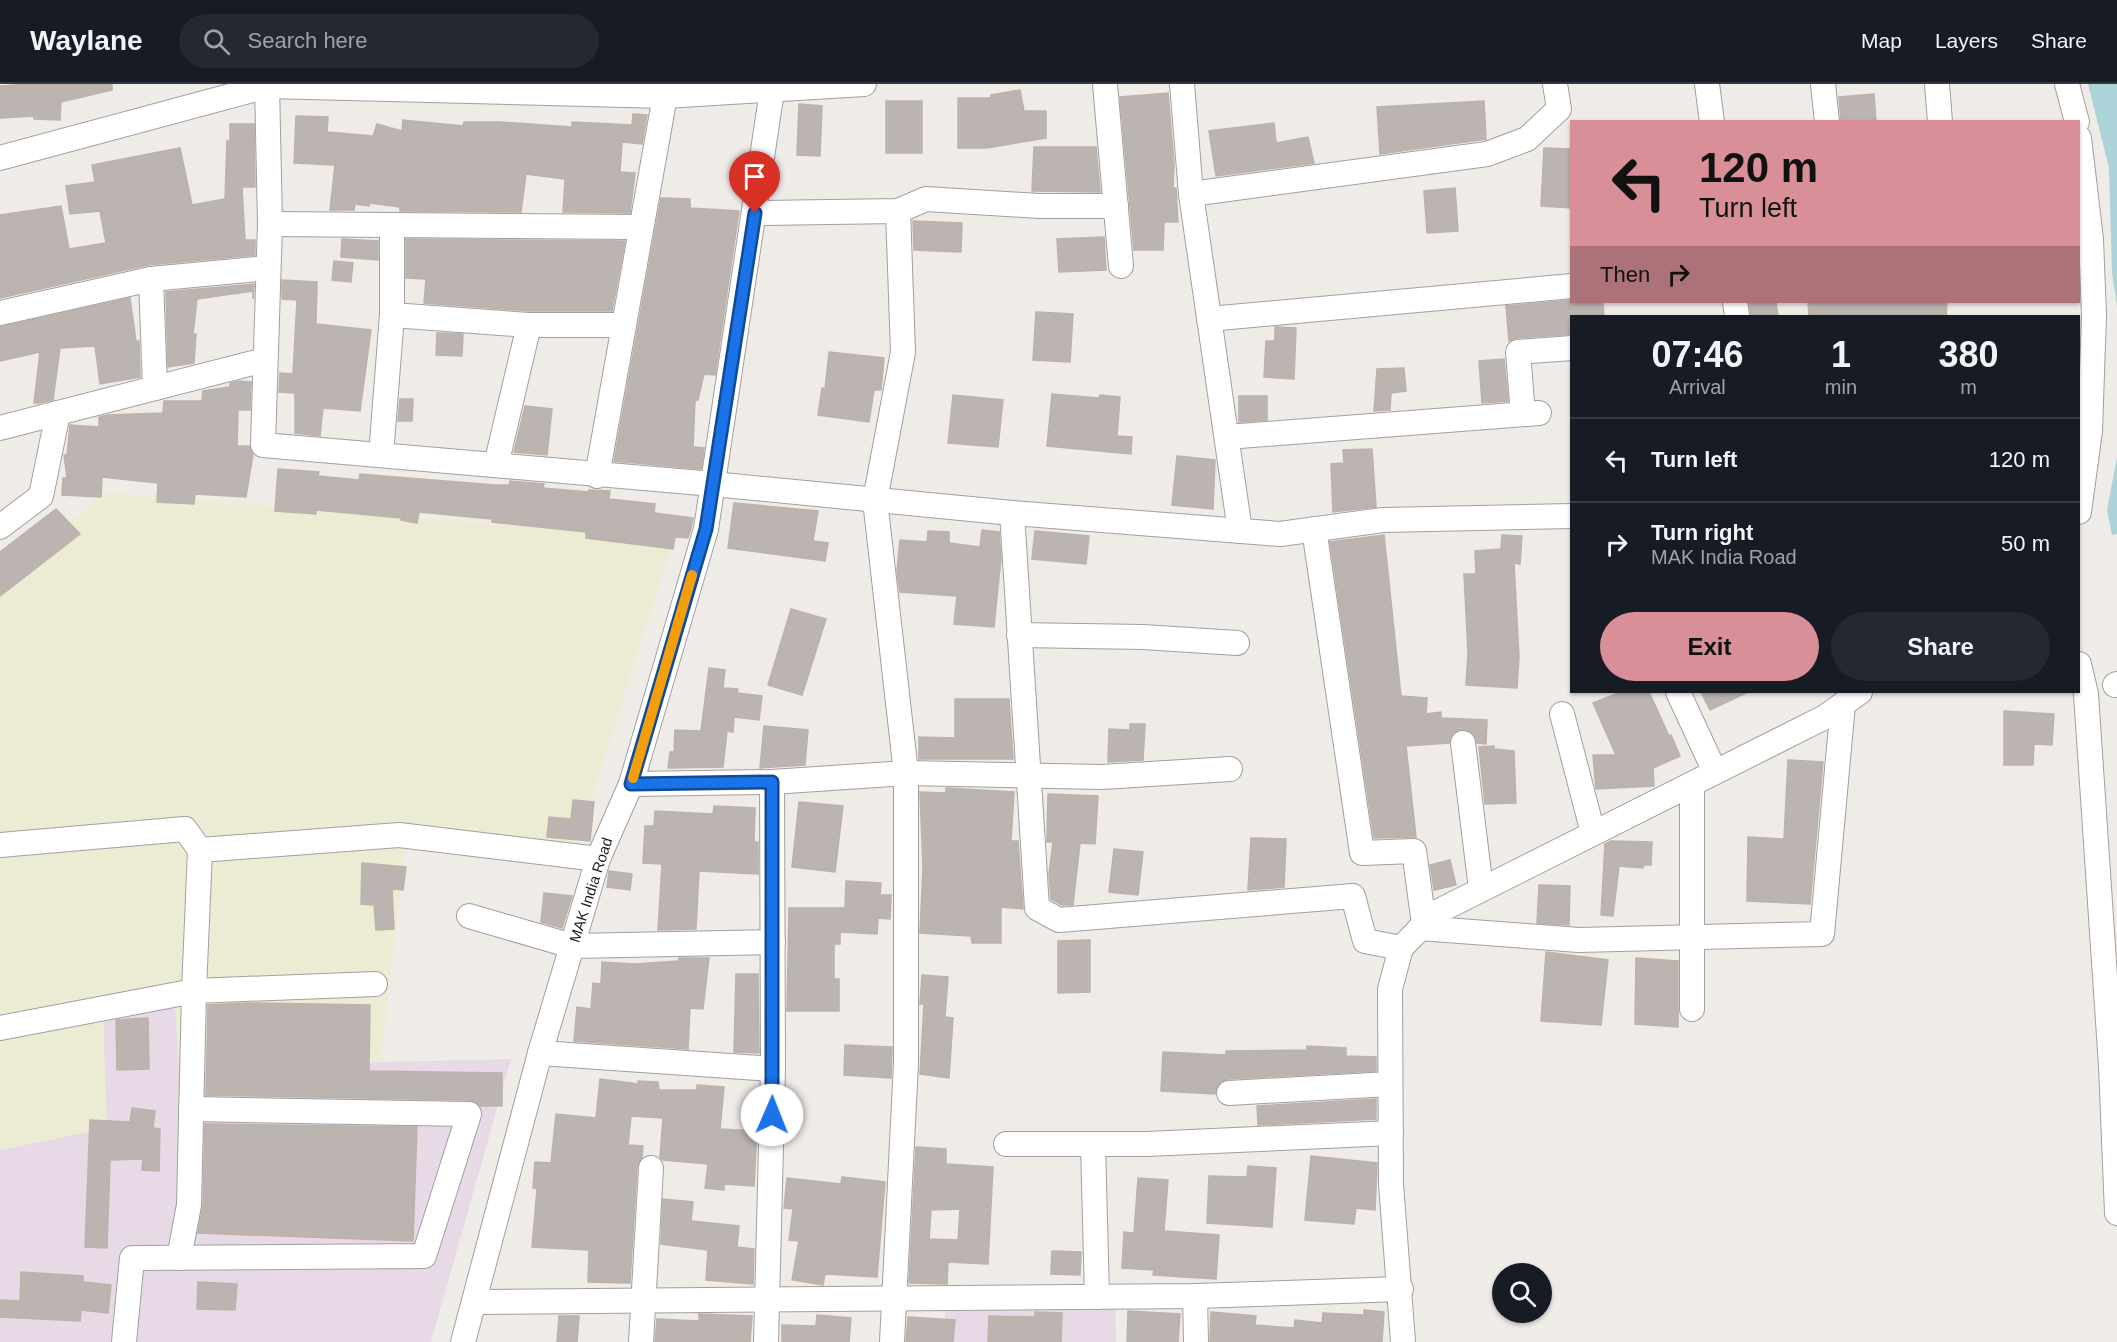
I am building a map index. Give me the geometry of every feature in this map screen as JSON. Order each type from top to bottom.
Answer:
[{"type":"street","points":[[0,158],[267,85],[665,96],[773,87],[864,84]]},
{"type":"street","points":[[1105,84],[1121,266]]},
{"type":"street","points":[[1182,84],[1191,194],[1240,531]]},
{"type":"street","points":[[1191,194],[1487,154],[1527,139],[1558,109],[1556,84]]},
{"type":"street","points":[[1707,84],[1712,120]]},
{"type":"street","points":[[1823,84],[1827,120]]},
{"type":"street","points":[[1937,84],[1940,120]]},
{"type":"street","points":[[2067,84],[2076,120]]},
{"type":"street","points":[[267,85],[270,224],[263,445],[597,476],[713,484],[1012,513],[1280,534],[1383,520],[1570,516]]},
{"type":"street","name":"MAK India Road","points":[[463,1342],[540,1053],[598,859],[631,784],[706,529],[773,87]]},
{"type":"street","points":[[597,476],[665,96]]},
{"type":"street","points":[[2080,155],[2085,239],[2086,316],[2084,432],[2080,496]]},
{"type":"street","points":[[755,213],[898,210],[926,199],[1039,206],[1116,207]]},
{"type":"street","points":[[892,1342],[906,1063],[906,773],[875,500],[903,352],[898,210]]},
{"type":"street","points":[[270,224],[640,227]]},
{"type":"street","points":[[381,455],[392,315],[392,226]]},
{"type":"street","points":[[0,313],[151,279],[268,268]]},
{"type":"street","points":[[151,279],[155,388]]},
{"type":"street","points":[[1209,319],[1570,286]]},
{"type":"street","points":[[392,315],[529,325],[624,326]]},
{"type":"street","points":[[496,465],[529,325]]},
{"type":"street","points":[[1227,437],[1531,413],[1518,352],[1570,348]]},
{"type":"street","points":[[0,428],[264,360]]},
{"type":"street","points":[[0,527],[40,496],[58,413]]},
{"type":"street","points":[[1012,513],[1037,908],[1059,920],[1353,896],[1365,941],[1401,948]]},
{"type":"street","points":[[1314,529],[1362,853],[1414,851],[1422,926]]},
{"type":"street","points":[[1019,635],[1143,637],[1237,643]]},
{"type":"street","points":[[2080,671],[2087,717],[2111,1066],[2117,1213]]},
{"type":"street","points":[[1678,693],[1715,772]]},
{"type":"street","points":[[1422,926],[1579,940],[1822,934],[1852,698]]},
{"type":"street","points":[[1403,1342],[1401,1289],[1391,1184],[1390,1084],[1390,989],[1401,948],[1435,913],[1826,717],[1852,698]]},
{"type":"street","points":[[1562,714],[1593,833]]},
{"type":"street","points":[[1463,743],[1481,889]]},
{"type":"street","points":[[631,784],[772,782],[906,773],[1102,777],[1230,769]]},
{"type":"street","points":[[766,1342],[773,1069],[772,782]]},
{"type":"street","points":[[1692,784],[1692,1009]]},
{"type":"street","points":[[0,845],[185,829],[200,850],[189,1204],[179,1258]]},
{"type":"street","points":[[200,850],[399,835],[598,859]]},
{"type":"street","points":[[469,916],[572,946],[772,942]]},
{"type":"street","points":[[0,1028],[194,991],[375,984]]},
{"type":"street","points":[[540,1053],[773,1069]]},
{"type":"street","points":[[1229,1093],[1390,1084]]},
{"type":"street","points":[[124,1342],[132,1258],[424,1256],[469,1114],[191,1109]]},
{"type":"street","points":[[1006,1144],[1093,1144],[1391,1133]]},
{"type":"street","points":[[1093,1144],[1097,1297]]},
{"type":"street","points":[[641,1342],[651,1168]]},
{"type":"street","points":[[474,1302],[1195,1296],[1401,1289]]},
{"type":"street","points":[[1195,1296],[1196,1342]]},
{"type":"shaded area","points":[[176,1007],[179,1067],[511,1059],[431,1342],[0,1342],[0,1150],[106,1128],[103,1016]]},
{"type":"shaded area","points":[[945,1301],[1115,1306],[1116,1342],[945,1342]]},
{"type":"green space","points":[[108,493],[674,539],[571,861],[405,845],[381,1062],[179,1067],[175,1007],[103,1016],[107,1128],[0,1150],[0,575]]},
{"type":"water","points":[[2088,84],[2117,84],[2117,306],[2112,273],[2109,168]]},
{"type":"water","points":[[2117,457],[2117,534],[2112,535],[2107,510]]},
{"type":"building","points":[[112,84],[112,90],[61,102],[60,120],[34,119],[34,116],[0,118],[0,86]]},
{"type":"building","points":[[1020,90],[1024,111],[1046,111],[1046,138],[987,148],[958,148],[958,98],[991,98],[991,95]]},
{"type":"building","points":[[1168,93],[1174,164],[1173,188],[1176,188],[1178,222],[1164,222],[1163,250],[1134,250],[1120,97]]},
{"type":"building","points":[[1874,94],[1876,120],[1841,120],[1839,97]]},
{"type":"building","points":[[886,101],[922,101],[922,153],[886,153]]},
{"type":"building","points":[[1484,101],[1486,139],[1380,154],[1377,107]]},
{"type":"building","points":[[799,104],[822,106],[820,156],[797,155]]},
{"type":"building","points":[[633,114],[647,115],[642,144],[622,142],[620,172],[635,173],[630,213],[563,212],[565,179],[526,174],[521,212],[400,211],[400,207],[370,203],[369,206],[355,204],[354,210],[330,210],[335,165],[294,163],[296,116],[328,117],[327,132],[373,136],[377,124],[402,131],[403,120],[463,126],[464,122],[499,122],[572,127],[572,122],[632,125]]},
{"type":"building","points":[[1274,123],[1276,143],[1308,137],[1314,163],[1216,176],[1209,131]]},
{"type":"building","points":[[230,124],[254,124],[255,187],[242,187],[245,240],[255,240],[255,255],[148,265],[0,298],[0,215],[61,206],[69,249],[106,243],[100,211],[70,214],[66,186],[95,182],[92,165],[180,148],[192,205],[225,199],[227,141],[230,141]]},
{"type":"building","points":[[1034,147],[1096,147],[1100,192],[1032,191]]},
{"type":"building","points":[[1544,148],[1570,149],[1570,208],[1541,206]]},
{"type":"building","points":[[1455,188],[1458,231],[1427,233],[1424,191]]},
{"type":"building","points":[[661,198],[690,199],[690,208],[739,211],[715,375],[704,374],[698,400],[695,400],[693,447],[704,448],[701,469],[614,461]]},
{"type":"building","points":[[913,221],[962,223],[961,252],[914,250]]},
{"type":"building","points":[[1104,237],[1106,270],[1059,272],[1057,239]]},
{"type":"building","points":[[342,239],[378,241],[378,260],[341,257]]},
{"type":"building","points":[[406,239],[625,241],[612,311],[530,311],[424,303],[426,279],[406,278]]},
{"type":"building","points":[[334,261],[353,263],[351,282],[332,280]]},
{"type":"building","points":[[282,280],[317,282],[316,324],[371,330],[360,411],[323,408],[320,436],[295,433],[295,393],[279,392],[280,373],[293,374],[297,300],[282,299]]},
{"type":"building","points":[[254,284],[253,299],[253,291],[197,299],[193,334],[196,334],[194,363],[168,367],[166,292]]},
{"type":"building","points":[[130,298],[136,341],[139,341],[140,377],[100,384],[95,346],[60,348],[53,400],[34,403],[40,352],[0,361],[0,327]]},
{"type":"building","points":[[1570,300],[1570,303],[1603,303],[1604,315],[1570,315],[1570,334],[1517,338],[1509,341],[1506,306]]},
{"type":"building","points":[[1749,303],[1776,303],[1778,315],[1751,315]]},
{"type":"building","points":[[1808,303],[1947,303],[1946,315],[1809,315]]},
{"type":"building","points":[[1036,312],[1073,314],[1070,362],[1033,360]]},
{"type":"building","points":[[1275,327],[1296,328],[1294,379],[1264,377],[1266,341],[1275,341]]},
{"type":"building","points":[[437,333],[463,334],[462,356],[436,355]]},
{"type":"building","points":[[829,352],[884,358],[881,390],[874,390],[869,422],[818,415],[822,388],[825,389]]},
{"type":"building","points":[[1504,359],[1508,401],[1482,403],[1479,361]]},
{"type":"building","points":[[1404,368],[1406,391],[1391,393],[1390,410],[1374,411],[1377,369]]},
{"type":"building","points":[[251,382],[250,410],[238,410],[237,446],[249,446],[253,454],[246,497],[195,494],[194,504],[157,502],[158,483],[102,477],[101,497],[62,495],[63,478],[67,478],[64,455],[67,455],[70,425],[99,427],[99,417],[108,415],[163,413],[164,401],[202,401],[203,391],[230,387],[230,383]]},
{"type":"building","points":[[1052,394],[1099,398],[1100,395],[1120,397],[1117,436],[1132,437],[1131,454],[1047,446]]},
{"type":"building","points":[[953,395],[1003,400],[998,447],[948,443]]},
{"type":"building","points":[[1239,396],[1267,396],[1267,420],[1239,422]]},
{"type":"building","points":[[400,399],[413,399],[412,421],[398,421]]},
{"type":"building","points":[[525,406],[552,409],[547,455],[514,452]]},
{"type":"building","points":[[1372,449],[1376,507],[1333,512],[1331,464],[1344,463],[1343,450]]},
{"type":"building","points":[[1177,456],[1215,460],[1213,509],[1172,505]]},
{"type":"building","points":[[278,469],[319,472],[318,476],[359,480],[360,474],[494,485],[509,485],[510,481],[544,484],[543,488],[588,492],[589,490],[610,491],[609,499],[655,504],[654,513],[693,518],[688,538],[675,537],[673,549],[586,538],[586,532],[419,512],[417,523],[401,520],[402,518],[316,510],[316,514],[275,511]]},
{"type":"building","points":[[734,503],[818,511],[813,541],[828,543],[825,561],[728,548]]},
{"type":"building","points":[[56,509],[80,534],[0,596],[0,552]]},
{"type":"building","points":[[982,530],[999,532],[1001,558],[994,627],[954,624],[957,596],[900,592],[897,571],[900,540],[927,542],[928,531],[949,532],[949,543],[980,547]]},
{"type":"building","points":[[1035,531],[1089,536],[1086,564],[1032,559]]},
{"type":"building","points":[[1384,535],[1401,696],[1427,698],[1426,714],[1441,712],[1441,718],[1487,720],[1486,744],[1477,743],[1474,734],[1462,729],[1454,732],[1449,743],[1406,746],[1416,837],[1374,838],[1330,542]]},
{"type":"building","points":[[1502,535],[1522,536],[1520,564],[1514,563],[1519,657],[1517,688],[1466,685],[1468,653],[1464,574],[1476,574],[1475,551],[1501,549]]},
{"type":"building","points":[[791,609],[826,619],[802,695],[768,685]]},
{"type":"building","points":[[709,668],[725,670],[723,688],[738,689],[737,693],[762,696],[759,720],[734,717],[733,732],[727,731],[723,767],[668,768],[670,752],[674,752],[675,730],[701,731]]},
{"type":"building","points":[[1618,693],[1649,693],[1680,756],[1653,768],[1654,786],[1596,789],[1593,755],[1616,755],[1593,703]]},
{"type":"building","points":[[1702,693],[1746,693],[1710,710]]},
{"type":"building","points":[[955,699],[1009,699],[1013,759],[919,759],[919,737],[955,738]]},
{"type":"building","points":[[2004,711],[2054,714],[2052,745],[2034,744],[2033,765],[2004,765]]},
{"type":"building","points":[[1130,724],[1145,724],[1143,760],[1108,762],[1109,729],[1130,730]]},
{"type":"building","points":[[764,726],[808,730],[805,765],[760,768]]},
{"type":"building","points":[[1494,746],[1494,749],[1514,751],[1516,803],[1485,804],[1479,747]]},
{"type":"building","points":[[1788,760],[1823,762],[1810,904],[1747,901],[1748,837],[1784,839]]},
{"type":"building","points":[[946,788],[1014,792],[1011,841],[1018,841],[1023,909],[1001,907],[1001,943],[972,943],[971,936],[920,933],[923,868],[920,792],[946,793]]},
{"type":"building","points":[[1048,794],[1098,796],[1095,844],[1080,843],[1073,905],[1062,905],[1051,899],[1049,874],[1053,842],[1047,842]]},
{"type":"building","points":[[573,800],[594,802],[590,841],[547,837],[549,817],[571,819]]},
{"type":"building","points":[[799,802],[843,806],[835,872],[792,867]]},
{"type":"building","points":[[714,806],[755,808],[754,842],[758,842],[758,874],[699,871],[696,929],[658,930],[662,864],[643,863],[645,826],[654,826],[655,811],[713,814]]},
{"type":"building","points":[[1251,838],[1286,839],[1284,887],[1248,890]]},
{"type":"building","points":[[1611,841],[1652,842],[1651,865],[1644,865],[1643,868],[1619,866],[1613,916],[1601,915],[1605,844]]},
{"type":"building","points":[[1114,849],[1143,852],[1138,895],[1109,892]]},
{"type":"building","points":[[1450,860],[1456,885],[1434,890],[1430,865]]},
{"type":"building","points":[[362,863],[406,867],[403,890],[392,889],[394,929],[376,930],[374,905],[361,904]]},
{"type":"building","points":[[609,871],[632,874],[630,890],[607,887]]},
{"type":"building","points":[[846,881],[881,883],[880,895],[891,895],[890,919],[878,918],[877,934],[840,932],[840,944],[834,944],[834,979],[839,979],[839,1011],[787,1011],[789,908],[845,908]]},
{"type":"building","points":[[1539,885],[1570,886],[1569,925],[1537,923]]},
{"type":"building","points":[[544,893],[572,896],[562,928],[541,922]]},
{"type":"building","points":[[1090,940],[1090,992],[1058,993],[1058,941]]},
{"type":"building","points":[[1546,952],[1608,960],[1601,1025],[1541,1021]]},
{"type":"building","points":[[679,958],[709,958],[703,1009],[690,1008],[688,1049],[574,1041],[577,1007],[591,1009],[593,983],[601,984],[602,962],[634,964],[679,961]]},
{"type":"building","points":[[1636,958],[1678,961],[1678,1027],[1635,1024]]},
{"type":"building","points":[[736,974],[758,974],[759,1053],[734,1052]]},
{"type":"building","points":[[922,975],[948,977],[945,1017],[953,1018],[949,1078],[920,1074],[924,1004],[920,1004]]},
{"type":"building","points":[[247,1003],[370,1005],[369,1071],[502,1073],[502,1106],[480,1106],[469,1100],[206,1095],[208,1005]]},
{"type":"building","points":[[148,1018],[149,1069],[117,1070],[116,1020]]},
{"type":"building","points":[[845,1045],[892,1047],[891,1078],[844,1075]]},
{"type":"building","points":[[1307,1046],[1346,1048],[1346,1056],[1376,1057],[1376,1071],[1228,1079],[1217,1086],[1215,1094],[1161,1091],[1163,1052],[1226,1055],[1226,1051],[1307,1050]]},
{"type":"building","points":[[600,1079],[639,1084],[638,1081],[658,1082],[659,1090],[697,1090],[697,1085],[724,1087],[720,1129],[757,1131],[754,1186],[724,1184],[724,1190],[705,1188],[708,1164],[663,1160],[660,1157],[663,1118],[631,1116],[628,1145],[643,1146],[642,1157],[637,1167],[630,1283],[588,1282],[589,1250],[532,1247],[537,1189],[533,1188],[535,1162],[551,1163],[556,1114],[596,1118]]},
{"type":"building","points":[[1376,1099],[1376,1119],[1258,1125],[1257,1106]]},
{"type":"building","points":[[132,1108],[155,1111],[153,1128],[160,1129],[159,1171],[142,1170],[143,1159],[110,1160],[107,1248],[85,1247],[90,1120],[130,1122]]},
{"type":"building","points":[[205,1124],[417,1127],[413,1241],[198,1233],[203,1205]]},
{"type":"building","points":[[916,1147],[946,1149],[946,1164],[993,1167],[988,1264],[948,1262],[947,1284],[909,1283]],"holes":[[[960,1209],[958,1240],[929,1239],[931,1210]]]},
{"type":"building","points":[[1311,1156],[1377,1163],[1375,1210],[1356,1208],[1354,1224],[1305,1220]]},
{"type":"building","points":[[1248,1166],[1276,1168],[1272,1227],[1207,1223],[1209,1176],[1247,1177]]},
{"type":"building","points":[[842,1177],[885,1182],[877,1277],[825,1274],[823,1285],[792,1280],[799,1241],[789,1240],[793,1209],[784,1208],[787,1178],[841,1184]]},
{"type":"building","points":[[1138,1178],[1168,1180],[1164,1231],[1219,1235],[1216,1279],[1153,1275],[1154,1270],[1122,1268],[1124,1232],[1134,1233]]},
{"type":"building","points":[[663,1199],[693,1202],[691,1221],[739,1226],[737,1247],[754,1249],[753,1284],[706,1280],[708,1250],[661,1244]]},
{"type":"building","points":[[1052,1251],[1081,1252],[1080,1275],[1051,1274]]},
{"type":"building","points":[[21,1272],[83,1276],[83,1282],[111,1285],[108,1313],[81,1310],[80,1321],[0,1317],[0,1300],[20,1301]]},
{"type":"building","points":[[198,1282],[237,1284],[235,1310],[197,1309]]},
{"type":"building","points":[[1364,1310],[1384,1312],[1382,1342],[1210,1342],[1211,1312],[1256,1316],[1255,1325],[1294,1328],[1295,1320],[1322,1323],[1323,1313],[1364,1315]]},
{"type":"building","points":[[1128,1311],[1180,1314],[1178,1342],[1127,1342]]},
{"type":"building","points":[[1035,1312],[1062,1313],[1061,1342],[988,1342],[989,1316],[1035,1317]]},
{"type":"building","points":[[699,1314],[752,1316],[750,1342],[655,1342],[657,1319],[699,1321]]},
{"type":"building","points":[[817,1315],[851,1318],[849,1342],[782,1342],[782,1325],[816,1326]]},
{"type":"building","points":[[559,1316],[579,1316],[577,1342],[557,1342]]},
{"type":"building","points":[[908,1317],[955,1320],[953,1342],[906,1342]]},
{"type":"slow traffic","points":[[633,778],[692,575]]},
{"type":"route","points":[[755,213],[706,529],[631,784],[772,782],[772,1115]]}]
